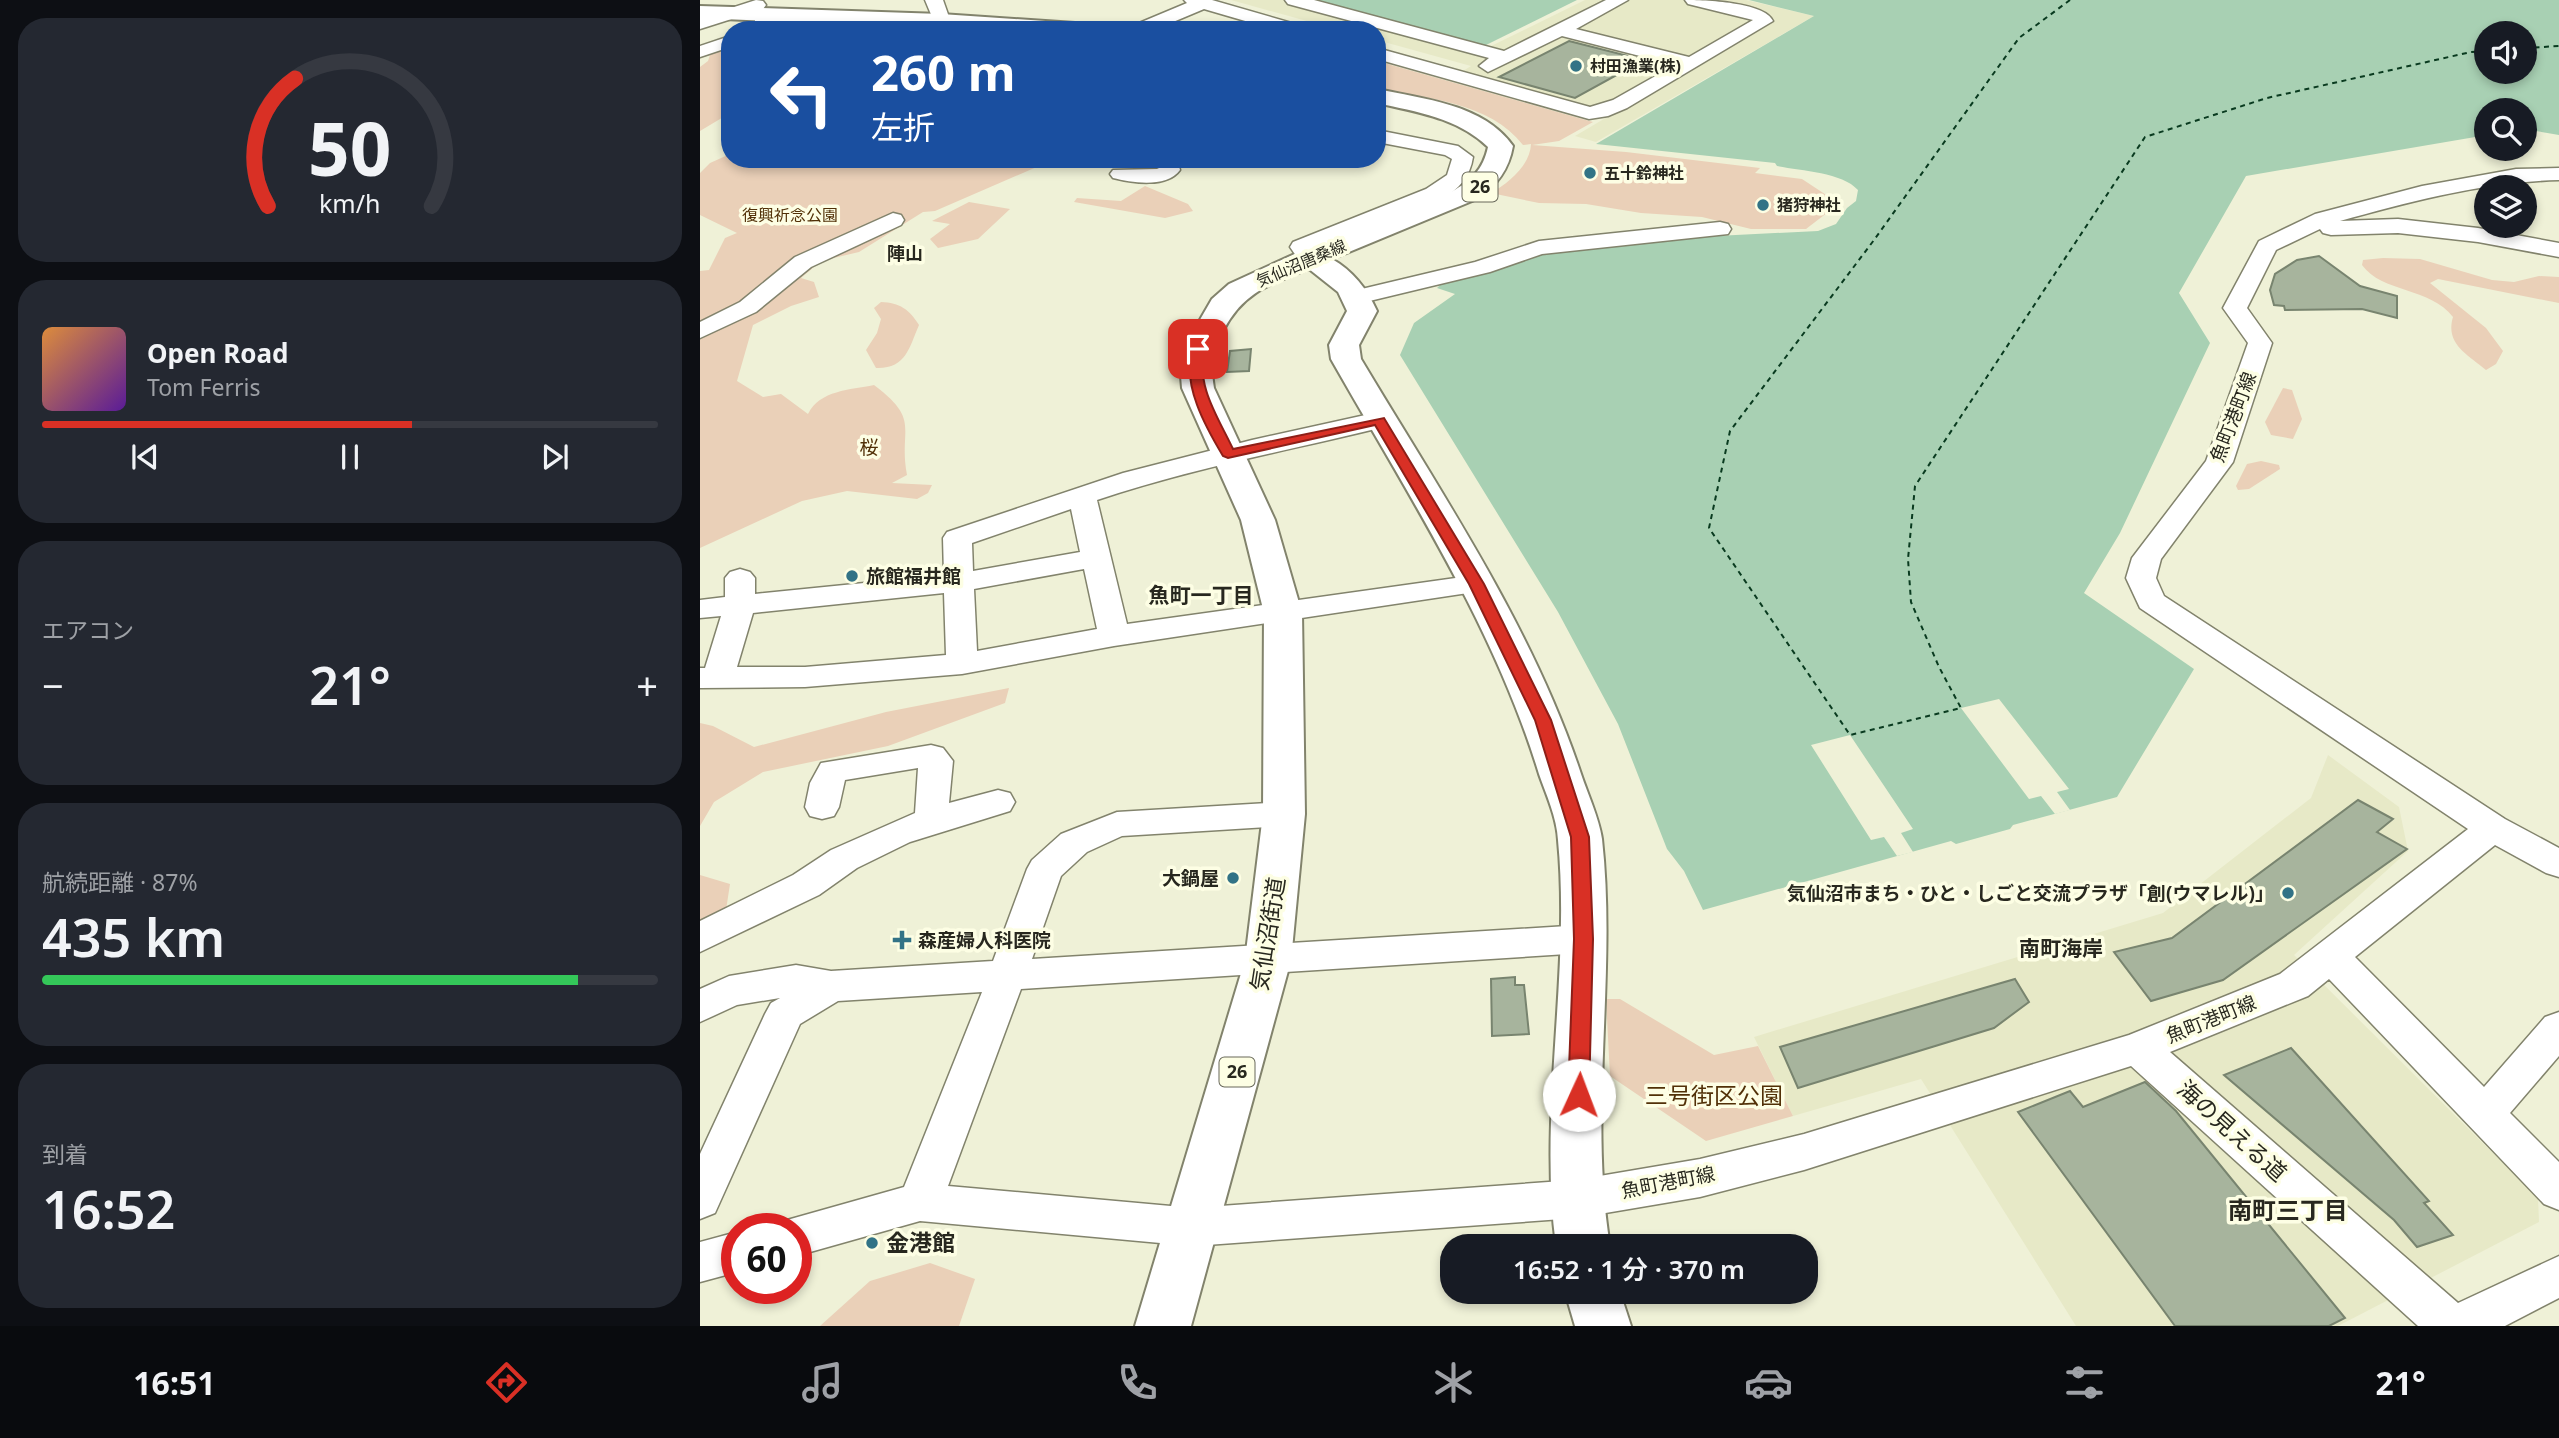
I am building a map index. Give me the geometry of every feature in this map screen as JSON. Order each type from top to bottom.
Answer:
[{"type":"main road","points":[[700,12],[767,18],[926,10],[1008,21]]},
{"type":"main road","name":"気仙沼唐桑線","points":[[1283,613],[1258,520],[1198,388],[1195,363],[1198,349],[1222,305],[1239,290],[1309,258],[1477,190],[1486,181],[1499,158],[1501,146],[1485,129],[1445,111],[1386,98]]},
{"type":"main road","points":[[1309,258],[1338,274],[1357,297],[1362,311],[1344,345],[1346,359],[1379,420],[1477,584],[1543,720],[1580,837],[1583,939],[1576,1199],[1581,1234]]},
{"type":"main road","name":"気仙沼街道","points":[[1163,1326],[1268,960],[1284,814],[1283,613]]},
{"type":"main road","points":[[1597,1304],[1603,1326]]},
{"type":"street","points":[[1294,0],[1372,21]]},
{"type":"street","points":[[1465,78],[1619,0]]},
{"type":"street","points":[[1386,56],[1589,113],[1601,112],[1764,19],[1694,0]]},
{"type":"street","points":[[1157,21],[1198,1],[1266,21]]},
{"type":"street","points":[[700,24],[729,13]]},
{"type":"street","points":[[1386,25],[1506,57]]},
{"type":"street","points":[[1560,30],[1691,63]]},
{"type":"street","points":[[700,52],[721,44]]},
{"type":"street","points":[[1309,258],[1301,247],[1434,194],[1450,185],[1460,173],[1463,157],[1451,150],[1386,138]]},
{"type":"street","points":[[1120,174],[1161,176],[1169,168]]},
{"type":"street","points":[[2285,236],[2346,212],[2422,192],[2516,176],[2559,174]]},
{"type":"street","points":[[2419,228],[2422,192]]},
{"type":"street","points":[[700,331],[748,307],[803,262],[893,220]]},
{"type":"street","points":[[2285,236],[2326,228],[2398,226],[2559,250]]},
{"type":"street","points":[[1357,297],[1482,267],[1539,248],[1720,229]]},
{"type":"street","name":"魚町港町線","points":[[920,1202],[1193,1227],[1576,1199],[1700,1178],[1804,1152],[2138,1048],[2294,985],[2493,828],[2151,601],[2141,578],[2147,558],[2219,462],[2260,343],[2235,308],[2267,246],[2285,236]]},
{"type":"street","points":[[962,664],[957,538],[1082,496],[1228,454],[1379,420]]},
{"type":"street","points":[[1082,496],[1114,636]]},
{"type":"street","points":[[700,609],[740,592],[958,583],[1096,558]]},
{"type":"street","points":[[740,592],[709,678],[805,677],[962,664],[1114,636],[1477,584]]},
{"type":"street","points":[[822,807],[827,783],[833,771],[931,756],[936,761],[931,808],[933,820]]},
{"type":"street","points":[[700,939],[806,885],[845,859],[933,820],[998,802]]},
{"type":"street","points":[[812,1232],[920,1202],[1045,869],[1074,843],[1117,824],[1284,814]]},
{"type":"street","points":[[2493,828],[2559,864]]},
{"type":"street","points":[[700,1007],[729,991],[796,980],[831,986],[1583,939]]},
{"type":"street","points":[[2330,957],[2559,1191]]},
{"type":"street","points":[[700,1200],[785,1014],[831,986]]},
{"type":"street","points":[[2484,1115],[2559,1028]]},
{"type":"street","name":"海の見える道","points":[[2138,1048],[2451,1326]]},
{"type":"street","points":[[700,1262],[721,1256]]},
{"type":"street","points":[[2459,1326],[2559,1276]]},
{"type":"shaded area","points":[[1231,0],[1307,0],[1386,21],[1307,21]]},
{"type":"shaded area","points":[[1316,0],[1577,0],[1484,46]]},
{"type":"shaded area","points":[[1585,0],[1746,0],[1814,16],[1596,142],[1575,136],[1614,113],[1463,71],[1471,66],[1386,42],[1386,21],[1487,48]]},
{"type":"shaded area","points":[[1749,0],[2559,0],[2559,135],[2537,131],[2537,98],[2474,98],[2474,137],[2246,176],[2179,293],[2210,343],[2120,533],[2084,593],[2194,669],[2117,797],[2013,825],[2010,829],[1956,844],[1951,841],[1703,910],[1684,871],[1667,849],[1618,724],[1558,612],[1400,355],[1414,323],[1455,294],[1437,288],[1442,283],[1538,255],[1716,236],[1818,231],[1836,224],[1847,208],[1856,201],[1858,190],[1842,179],[1777,166],[1775,163],[1596,144],[1814,16]]},
{"type":"shaded area","points":[[2328,755],[2399,807],[2408,851],[2294,955],[2538,1198],[2539,1222],[2338,1326],[2076,1326],[1921,1079],[1793,1116],[1754,1037],[2163,913],[2311,798]]},
{"type":"green space","points":[[721,50],[721,118],[700,131],[700,67],[708,61],[710,55]]},
{"type":"green space","points":[[1386,64],[1593,122],[1559,141],[1532,145],[1626,152],[1760,168],[1755,173],[1802,179],[1843,206],[1832,209],[1806,229],[1751,229],[1702,217],[1641,213],[1586,204],[1539,203],[1491,193],[1511,179],[1522,167],[1527,160],[1531,144],[1523,145],[1509,131],[1475,111],[1386,90]]},
{"type":"green space","points":[[721,158],[721,168],[1034,168],[935,211],[923,212],[859,252],[821,261],[801,278],[814,282],[819,297],[791,306],[753,325],[737,381],[763,397],[781,394],[808,414],[813,406],[828,396],[874,385],[898,408],[905,426],[907,475],[892,483],[932,485],[928,493],[917,499],[847,491],[802,501],[700,548],[700,271],[709,270],[725,238],[737,233],[700,215],[700,173],[710,163]]},
{"type":"green space","points":[[1145,186],[1188,204],[1193,211],[1165,218],[1074,202],[1077,198],[1121,201]]},
{"type":"green space","points":[[969,202],[1010,209],[978,239],[938,248],[930,239],[950,224],[932,221]]},
{"type":"green space","points":[[2420,259],[2492,280],[2514,282],[2539,276],[2559,277],[2559,303],[2438,279],[2430,283],[2486,328],[2503,351],[2496,364],[2486,370],[2459,348],[2452,334],[2453,317],[2443,307],[2432,300],[2381,281],[2362,265],[2363,260]]},
{"type":"green space","points":[[881,302],[903,308],[919,325],[909,349],[900,361],[894,365],[876,368],[866,350],[877,333],[881,319],[874,308]]},
{"type":"green space","points":[[2283,388],[2292,390],[2302,419],[2293,439],[2271,435],[2265,422]]},
{"type":"green space","points":[[2261,461],[2279,465],[2280,469],[2249,489],[2238,490],[2236,486],[2247,464]]},
{"type":"green space","points":[[1009,688],[1005,703],[888,746],[763,772],[714,802],[700,826],[700,723],[713,726],[754,747],[886,712]]},
{"type":"green space","points":[[700,875],[730,884],[726,910],[700,930]]},
{"type":"green space","name":"三号街区公園","points":[[1606,999],[1620,999],[1714,1055],[1758,1046],[1793,1116],[1706,1141],[1610,1076]]},
{"type":"green space","points":[[930,1263],[975,1279],[959,1326],[820,1326],[870,1281]]},
{"type":"pier","points":[[1999,699],[2069,789],[2057,792],[2070,810],[2055,814],[2041,796],[2029,799],[1961,708]]},
{"type":"pier","points":[[1850,735],[1913,829],[1901,833],[1913,852],[1897,856],[1884,837],[1871,840],[1811,745]]},
{"type":"building","name":"村田漁業(株)","points":[[1569,41],[1644,60],[1575,98],[1499,77]]},
{"type":"building","points":[[2319,256],[2360,286],[2397,296],[2397,318],[2362,309],[2285,310],[2284,306],[2274,305],[2270,290],[2275,274],[2297,260]]},
{"type":"building","points":[[1251,349],[1249,371],[1227,372],[1230,351]]},
{"type":"building","name":"気仙沼市まち・ひと・しごと交流プラザ「創(ウマレル)」","points":[[2358,800],[2393,819],[2377,832],[2407,849],[2223,980],[2151,1001],[2114,952],[2172,938]]},
{"type":"building","points":[[1515,977],[1515,985],[1524,985],[1529,1034],[1492,1036],[1491,979]]},
{"type":"building","points":[[2015,979],[2029,1002],[1994,1028],[1798,1088],[1780,1047]]},
{"type":"building","points":[[2291,1048],[2429,1201],[2424,1203],[2453,1235],[2417,1247],[2394,1220],[2224,1075]]},
{"type":"building","points":[[2145,1082],[2176,1111],[2345,1318],[2329,1326],[2175,1326],[2018,1112],[2070,1091],[2083,1107]]},
{"type":"ferry route","points":[[2070,0],[2019,38],[1874,240],[1730,431],[1709,528],[1850,735],[1961,708],[1939,667],[1911,602],[1908,559],[1915,486],[2145,137],[2267,98],[2474,52]]},
{"type":"ferry route","points":[[2537,47],[2559,46]]},
{"type":"place","name":"村田漁業(株)","points":[[1576,66]]},
{"type":"place","name":"五十鈴神社","points":[[1590,173]]},
{"type":"place","name":"猪狩神社","points":[[1763,205]]},
{"type":"place","name":"旅館福井館","points":[[852,576]]},
{"type":"place","name":"大鍋屋","points":[[1233,878]]},
{"type":"place","name":"気仙沼市まち・ひと・しごと交流プラザ「創(ウマレル)」","points":[[2288,893]]},
{"type":"place","name":"森産婦人科医院","points":[[902,940]]},
{"type":"place","name":"金港館","points":[[872,1243]]},
{"type":"district","name":"陣山","points":[[905,254]]},
{"type":"district","name":"魚町一丁目","points":[[1201,596]]},
{"type":"district","name":"南町海岸","points":[[2061,949]]},
{"type":"district","name":"南町三丁目","points":[[2288,1211]]},
{"type":"route","points":[[1198,349],[1195,376],[1198,388],[1228,454],[1379,420],[1477,584],[1543,720],[1580,837],[1583,939],[1579,1095]]},
{"type":"park label","name":"復興祈念公園","points":[[790,215]]},
{"type":"park label","name":"桜","points":[[869,447]]}]
